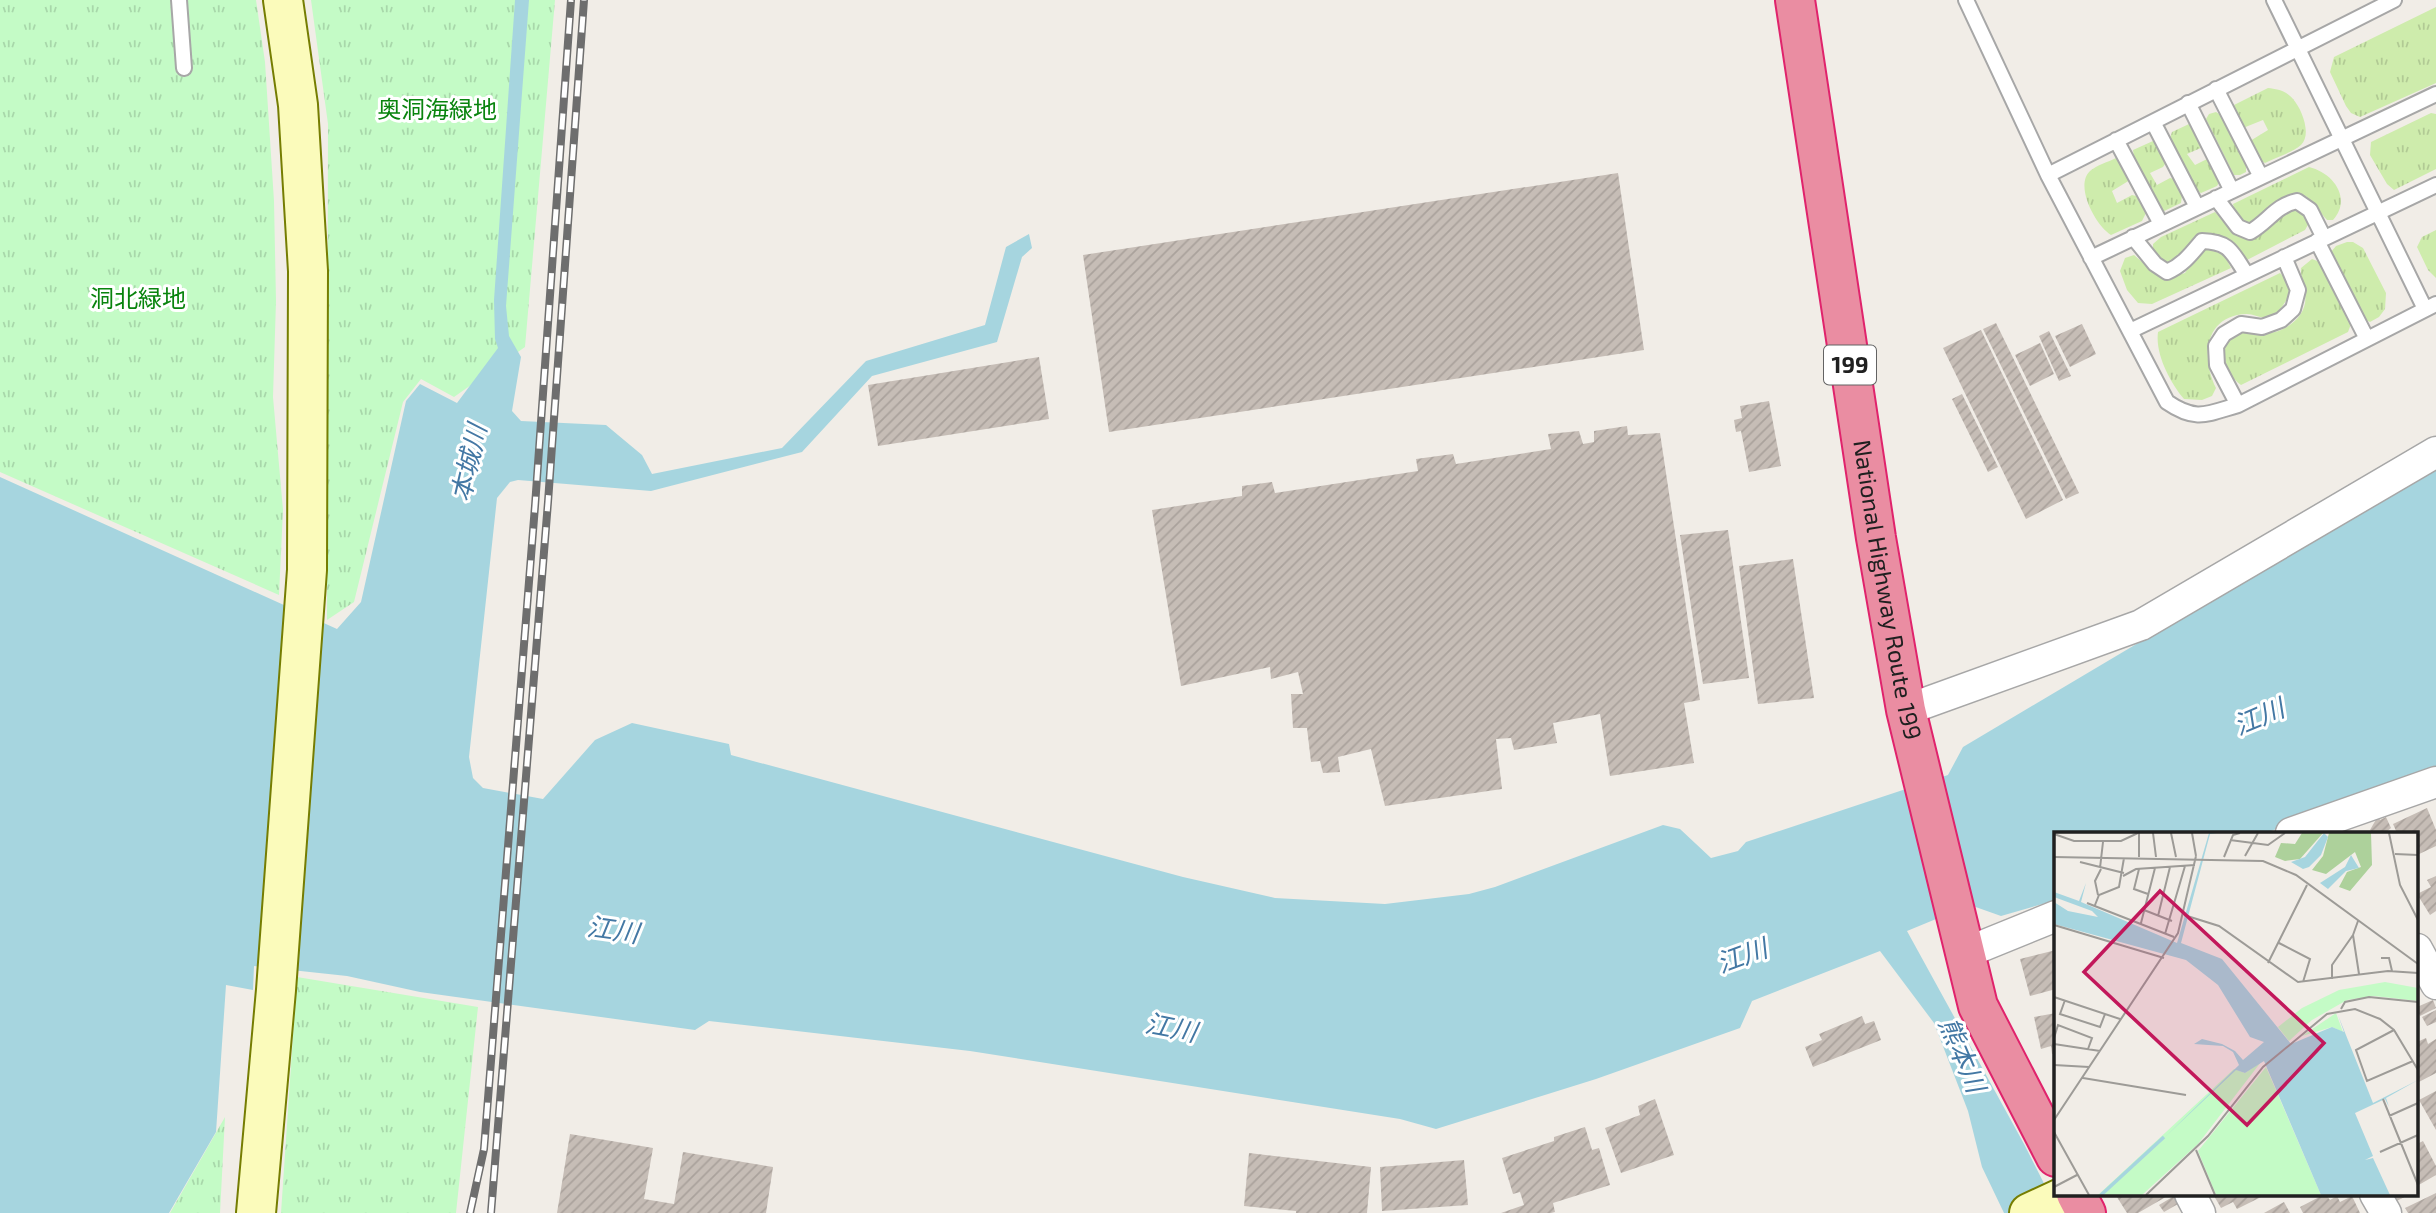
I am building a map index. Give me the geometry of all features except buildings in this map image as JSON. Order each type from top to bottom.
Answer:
[{"type":"highway","name":"National Highway Route 199","points":[[1795,0],[1877,538],[1908,719],[1978,1006],[2054,1153]]},
{"type":"highway","points":[[2077,1196],[2086,1213]]},
{"type":"street","points":[[256,1213],[276,990],[307,570],[308,271],[298,105],[283,0]]},
{"type":"street","points":[[1908,719],[2141,625],[2436,452]]},
{"type":"street","points":[[2297,832],[2349,824],[2436,782]]},
{"type":"street","points":[[1963,945],[2054,917]]},
{"type":"street","points":[[2418,951],[2436,984]]},
{"type":"street","points":[[2029,1213],[2066,1196]]},
{"type":"street","points":[[2191,1196],[2200,1213]]},
{"type":"street","points":[[2376,1196],[2386,1213]]},
{"type":"lane","points":[[179,0],[184,68]]},
{"type":"lane","points":[[1966,0],[2048,175],[2166,402],[2183,413],[2204,415],[2238,405],[2431,307],[2378,213],[2274,0]]},
{"type":"lane","points":[[2048,175],[2395,0]]},
{"type":"lane","points":[[2216,89],[2261,177]]},
{"type":"lane","points":[[2091,258],[2436,94]]},
{"type":"lane","points":[[2188,103],[2232,191]]},
{"type":"lane","points":[[2153,122],[2197,207]]},
{"type":"lane","points":[[2116,140],[2161,224]]},
{"type":"lane","points":[[2130,331],[2436,185]]},
{"type":"lane","points":[[2216,198],[2238,227],[2250,232],[2261,226],[2284,204],[2297,201],[2310,210],[2320,240],[2367,339]]},
{"type":"lane","points":[[2133,237],[2155,264],[2167,272],[2183,263],[2202,241],[2219,242],[2230,249],[2247,275]]},
{"type":"lane","points":[[2238,405],[2217,365],[2216,346],[2224,334],[2241,324],[2262,327],[2281,320],[2293,309],[2298,290],[2284,257]]},
{"type":"green space","name":"洞北緑地","points":[[0,0],[256,0],[265,62],[274,201],[276,301],[273,397],[283,510],[279,595],[0,472]]},
{"type":"green space","name":"奥洞海緑地","points":[[311,0],[555,0],[525,347],[454,397],[421,379],[403,402],[354,602],[327,620],[328,124]]},
{"type":"green space","points":[[2436,7],[2436,83],[2360,117],[2351,113],[2330,72],[2334,57]]},
{"type":"green space","points":[[2268,88],[2291,96],[2300,109],[2306,135],[2297,148],[2265,163],[2258,159],[2250,141],[2268,130],[2263,120],[2243,128],[2234,105]]},
{"type":"green space","points":[[2216,112],[2221,115],[2246,164],[2246,172],[2240,175],[2234,175],[2206,119],[2209,114]]},
{"type":"green space","points":[[2431,113],[2436,114],[2436,169],[2394,190],[2387,184],[2370,155],[2371,142]]},
{"type":"green space","points":[[2189,124],[2195,126],[2203,147],[2187,154],[2195,165],[2210,160],[2221,179],[2217,186],[2201,193],[2196,190],[2170,138],[2172,132]]},
{"type":"green space","points":[[2153,141],[2167,161],[2163,167],[2150,173],[2157,185],[2170,178],[2174,179],[2182,196],[2181,203],[2162,212],[2157,208],[2134,158],[2133,150]]},
{"type":"green space","points":[[2116,158],[2122,163],[2130,180],[2112,191],[2117,203],[2132,195],[2136,196],[2146,213],[2142,221],[2111,235],[2094,215],[2084,186],[2090,171]]},
{"type":"green space","points":[[2309,167],[2326,175],[2337,188],[2341,204],[2333,220],[2327,220],[2306,196],[2280,201],[2249,225],[2236,217],[2233,204]]},
{"type":"green space","points":[[2295,208],[2305,215],[2309,223],[2305,230],[2247,260],[2230,242],[2214,236],[2195,237],[2174,262],[2163,263],[2153,253],[2153,244],[2161,237],[2215,212],[2242,238],[2261,233]]},
{"type":"green space","points":[[2436,230],[2436,278],[2428,270],[2417,247],[2422,237]]},
{"type":"green space","points":[[2353,242],[2363,248],[2386,293],[2385,309],[2379,317],[2370,322],[2362,318],[2330,253],[2336,246]]},
{"type":"green space","points":[[2208,247],[2220,251],[2231,268],[2152,304],[2138,303],[2127,290],[2120,271],[2125,258],[2134,255],[2156,274],[2167,278],[2185,273],[2196,256]]},
{"type":"green space","points":[[2312,259],[2320,262],[2351,324],[2348,332],[2241,385],[2229,372],[2226,363],[2226,346],[2229,339],[2235,333],[2245,330],[2276,332],[2294,322],[2305,303],[2301,268]]},
{"type":"green space","points":[[2280,273],[2287,280],[2290,294],[2281,308],[2268,317],[2247,314],[2233,316],[2222,322],[2214,330],[2208,352],[2208,364],[2216,388],[2212,396],[2202,400],[2184,399],[2165,367],[2159,349],[2158,332]]},
{"type":"green space","points":[[297,977],[478,1007],[456,1213],[281,1213]]},
{"type":"green space","points":[[225,1117],[220,1213],[170,1213]]},
{"type":"water","points":[[515,0],[529,0],[506,306],[509,336],[521,357],[512,411],[521,421],[606,425],[642,455],[652,474],[782,448],[866,361],[985,325],[1006,247],[1029,234],[1032,248],[1022,257],[997,342],[872,376],[802,452],[651,491],[518,480],[510,482],[497,498],[469,757],[473,778],[483,788],[543,799],[595,740],[632,723],[729,744],[731,755],[1183,877],[1275,898],[1385,904],[1469,894],[1495,887],[1663,825],[1680,829],[1711,858],[1738,851],[1746,842],[1948,775],[1963,747],[2436,466],[2436,771],[2268,832],[2054,832],[2054,901],[2001,916],[1970,905],[1907,931],[2059,1213],[2004,1213],[1982,1167],[1968,1111],[1934,1023],[1880,951],[1752,1001],[1740,1028],[1596,1079],[1436,1129],[1400,1119],[970,1051],[709,1021],[695,1030],[420,992],[347,976],[254,966],[253,990],[226,985],[216,1132],[169,1213],[0,1213],[0,477],[337,629],[361,602],[406,401],[420,384],[457,403],[498,348],[495,339],[494,300]]},
{"type":"railway","points":[[470,1213],[484,1149],[535,506],[571,0]]},
{"type":"railway","points":[[491,1213],[548,502],[584,0]]},
{"type":"water label","name":"本城川","points":[[469,463]]},
{"type":"water label","name":"江川","points":[[2259,717]]},
{"type":"water label","name":"江川","points":[[613,930]]},
{"type":"water label","name":"江川","points":[[1742,956]]},
{"type":"water label","name":"江川","points":[[1171,1028]]},
{"type":"water label","name":"熊本川","points":[[1962,1055]]}]
